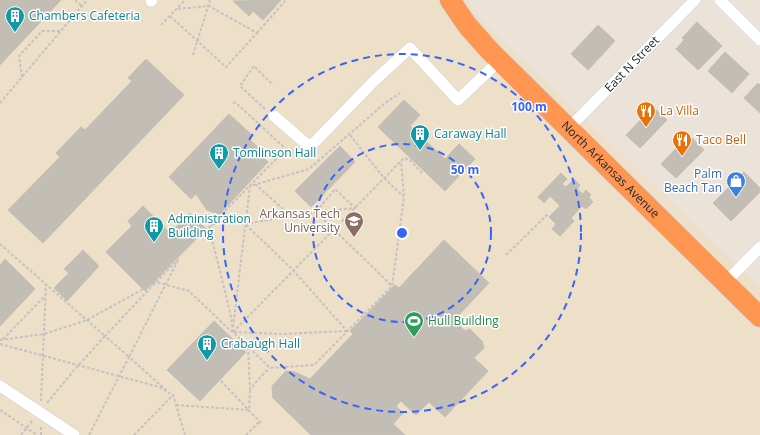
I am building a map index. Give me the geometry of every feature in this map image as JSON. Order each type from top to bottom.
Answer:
[{"type":"highway","name":"North Arkansas Avenue","points":[[450,0],[467,25],[500,60],[760,317]]},
{"type":"street","name":"East N Street","points":[[569,128],[695,0]]},
{"type":"street","points":[[720,0],[760,40]]},
{"type":"street","points":[[274,116],[310,147],[374,81],[410,48],[458,100],[500,60]]},
{"type":"street","points":[[725,283],[760,247]]},
{"type":"street","points":[[0,386],[40,411],[74,435]]},
{"type":"path","points":[[75,0],[82,6]]},
{"type":"path","points":[[0,103],[87,0]]},
{"type":"path","points":[[161,25],[184,0]]},
{"type":"path","points":[[193,55],[210,0]]},
{"type":"path","points":[[170,16],[226,67],[286,0]]},
{"type":"path","points":[[176,9],[209,6],[257,33]]},
{"type":"path","points":[[22,77],[19,56],[42,31],[61,31]]},
{"type":"path","points":[[273,84],[254,66],[240,86],[274,116]]},
{"type":"path","points":[[250,186],[309,169],[384,104],[400,93]]},
{"type":"path","points":[[209,227],[286,149],[236,103],[231,102]]},
{"type":"path","points":[[350,135],[384,178],[404,197]]},
{"type":"path","points":[[233,332],[404,158],[410,160],[423,174]]},
{"type":"path","points":[[250,389],[270,368],[314,365],[392,286],[404,197],[401,161]]},
{"type":"path","points":[[255,184],[291,216]]},
{"type":"path","points":[[233,332],[250,186]]},
{"type":"path","points":[[316,212],[335,189],[355,208]]},
{"type":"path","points":[[245,224],[316,212],[355,208]]},
{"type":"path","points":[[316,212],[392,286]]},
{"type":"path","points":[[506,255],[548,214]]},
{"type":"path","points":[[209,227],[218,222],[228,220],[242,221],[293,270],[347,332]]},
{"type":"path","points":[[209,227],[231,316],[233,332],[270,368]]},
{"type":"path","points":[[0,244],[173,395],[184,435]]},
{"type":"path","points":[[21,435],[78,365],[178,260],[89,435]]},
{"type":"path","points":[[1,340],[44,334],[87,320],[156,282],[189,291],[270,368]]},
{"type":"path","points":[[40,411],[46,284]]},
{"type":"path","points":[[1,340],[45,296]]},
{"type":"path","points":[[233,332],[281,334],[347,332]]},
{"type":"path","points":[[0,344],[159,387],[173,395]]},
{"type":"path","points":[[248,347],[250,389],[249,410]]},
{"type":"path","points":[[221,381],[260,422],[246,435]]},
{"type":"path","points":[[134,435],[173,395]]},
{"type":"path","points":[[176,405],[249,410]]},
{"type":"path","points":[[0,410],[37,435]]},
{"type":"shaded area","name":"Arkansas Tech University","points":[[0,0],[469,0],[473,12],[760,287],[760,435],[0,435]]},
{"type":"building","name":"Chambers Cafeteria","points":[[0,0],[61,0],[0,65]]},
{"type":"building","points":[[281,0],[263,20],[253,11],[249,16],[233,1]]},
{"type":"building","points":[[697,22],[722,46],[698,70],[676,49],[684,40],[682,38]]},
{"type":"building","points":[[598,25],[615,41],[588,70],[571,54]]},
{"type":"building","points":[[725,52],[749,74],[732,93],[708,71]]},
{"type":"building","points":[[146,59],[184,95],[43,243],[8,210],[60,157],[56,153],[81,127],[85,130],[132,81],[128,78]]},
{"type":"building","points":[[758,83],[760,85],[760,113],[744,98]]},
{"type":"building","name":"Caraway Hall","points":[[404,100],[420,115],[410,126],[445,159],[459,144],[475,159],[445,191],[378,127]]},
{"type":"building","name":"La Villa","points":[[653,107],[667,120],[640,148],[626,135]]},
{"type":"building","name":"Tomlinson Hall","points":[[229,114],[253,136],[250,140],[263,152],[260,154],[268,162],[219,215],[207,210],[196,194],[191,199],[169,177]]},
{"type":"building","name":"Taco Bell","points":[[689,135],[704,150],[676,178],[661,164]]},
{"type":"building","points":[[340,146],[355,162],[311,207],[295,191]]},
{"type":"building","name":"Palm Beach Tan","points":[[744,172],[760,188],[760,192],[731,221],[713,203]]},
{"type":"building","points":[[561,173],[567,179],[562,184],[566,187],[574,179],[580,185],[577,189],[583,194],[586,190],[591,195],[589,197],[593,202],[586,209],[582,206],[571,218],[574,221],[560,236],[552,229],[556,224],[549,217],[560,206],[550,196],[544,203],[538,197]]},
{"type":"building","name":"Administration Building","points":[[143,206],[170,233],[190,213],[206,229],[145,291],[106,252],[132,226],[128,221]]},
{"type":"building","name":"Hull Building","points":[[444,240],[489,283],[454,320],[465,331],[470,329],[482,341],[484,348],[474,358],[488,371],[445,417],[429,402],[416,415],[401,401],[396,406],[403,413],[393,424],[405,435],[311,435],[273,398],[272,386],[286,371],[295,372],[310,379],[353,334],[350,331],[395,285],[399,288]]},
{"type":"building","points":[[83,250],[99,266],[67,301],[54,288],[69,273],[64,269]]},
{"type":"building","points":[[5,259],[35,289],[0,326],[0,265]]},
{"type":"building","name":"Crabaugh Hall","points":[[214,321],[246,352],[200,401],[167,370]]},
{"type":"place","name":"Chambers Cafeteria","points":[[15,33]]},
{"type":"place","name":"La Villa","points":[[646,128]]},
{"type":"place","name":"Caraway Hall","points":[[420,151]]},
{"type":"place","name":"Taco Bell","points":[[682,157]]},
{"type":"place","name":"Tomlinson Hall","points":[[219,170]]},
{"type":"place","name":"Palm Beach Tan","points":[[736,198]]},
{"type":"place","name":"Arkansas Tech University","points":[[354,238]]},
{"type":"place","name":"Administration Building","points":[[154,243]]},
{"type":"place","name":"Hull Building","points":[[414,338]]},
{"type":"place","name":"Crabaugh Hall","points":[[207,361]]}]
